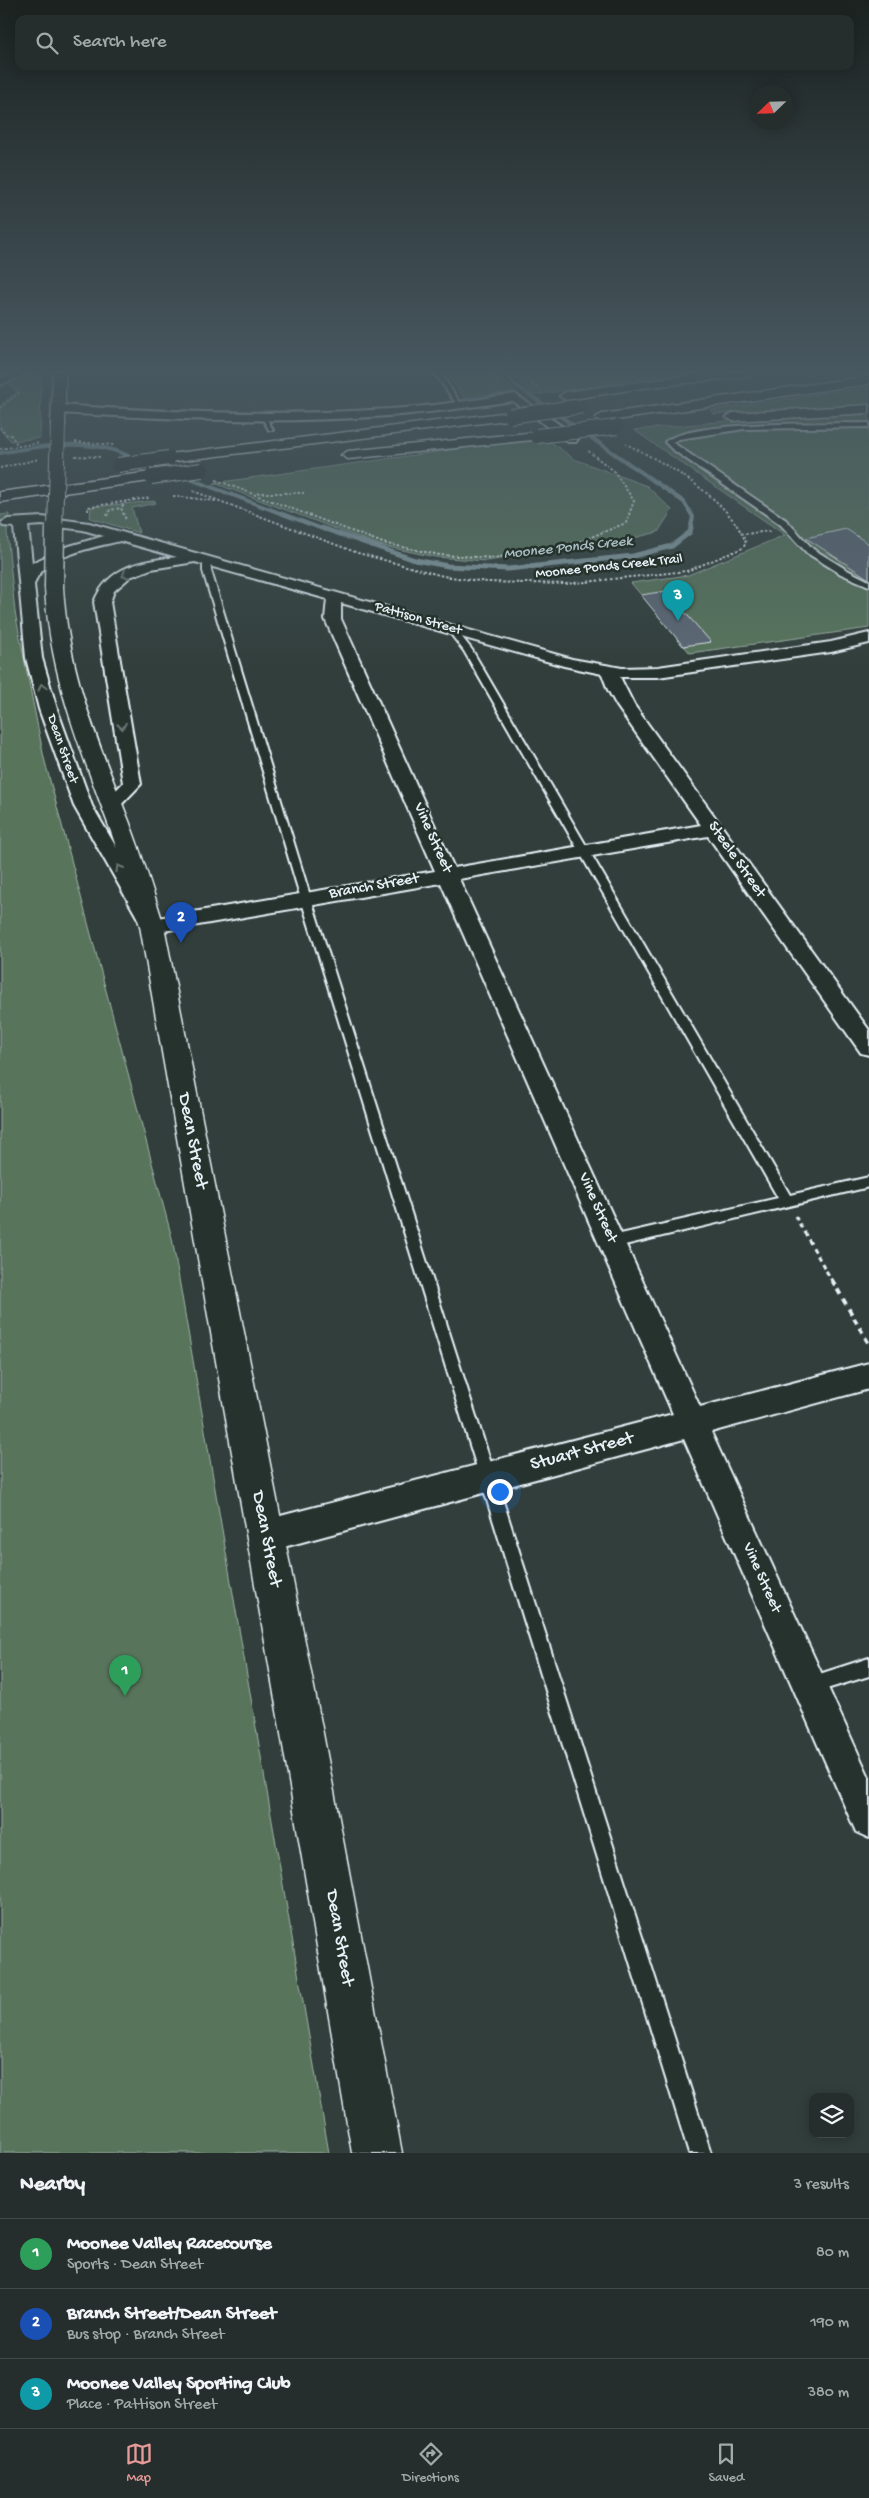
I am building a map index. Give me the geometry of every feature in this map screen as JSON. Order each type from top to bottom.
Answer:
[{"type":"main road","name":"Dean Street","points":[[57,472],[54,587],[58,638],[68,686],[130,856],[152,926],[377,2153]]},
{"type":"main road","points":[[39,475],[58,472]]},
{"type":"main road","points":[[0,496],[186,472]]},
{"type":"street","name":"Pattison Street","points":[[10,523],[68,523],[124,529],[154,545],[570,663],[609,671],[658,672],[831,647],[869,638]]},
{"type":"street","name":"Dean Street","points":[[10,523],[27,585],[34,658],[48,709],[71,776],[83,806],[152,926]]},
{"type":"street","points":[[27,585],[30,573],[50,559],[124,529]]},
{"type":"street","points":[[111,804],[132,784],[102,602],[106,590],[112,583],[144,566],[150,560],[154,545]]},
{"type":"street","points":[[144,566],[206,559]]},
{"type":"street","name":"Vine Street","points":[[336,596],[332,604],[333,619],[869,1819]]},
{"type":"street","name":"Pattison Street","points":[[831,647],[869,645]]},
{"type":"street","name":"Steele Street","points":[[609,671],[616,690],[626,706],[869,1047]]},
{"type":"street","name":"Branch Street","points":[[152,926],[714,829]]},
{"type":"street","name":"Stuart Street","points":[[265,1536],[869,1376]]},
{"type":"lane","points":[[710,472],[782,522],[810,551],[844,572],[869,584]]},
{"type":"lane","points":[[206,559],[207,571],[306,899],[489,1476],[700,2153]]},
{"type":"lane","points":[[451,629],[468,650],[786,1200]]},
{"type":"lane","points":[[612,1242],[869,1182]]},
{"type":"lane","points":[[810,1685],[869,1667]]},
{"type":"path","points":[[266,498],[383,543],[440,555],[494,558],[576,543],[626,523],[634,501],[615,472]]},
{"type":"path","name":"Moonee Ponds Creek Trail","points":[[279,527],[398,567],[432,575],[531,586],[687,571],[743,548],[746,543],[745,534],[715,501],[678,472]]},
{"type":"path","points":[[254,493],[304,493]]},
{"type":"path","points":[[170,496],[223,502]]},
{"type":"path","points":[[84,526],[88,506],[151,498]]},
{"type":"path","points":[[124,529],[122,508],[126,501]]},
{"type":"path","points":[[112,518],[107,516],[107,512],[122,508]]},
{"type":"path","points":[[118,518],[124,517]]},
{"type":"path","points":[[786,1200],[869,1344]]},
{"type":"green space","points":[[290,472],[610,472],[647,486],[672,510],[658,532],[605,545],[486,561],[435,557],[379,545],[214,483]]},
{"type":"green space","points":[[695,472],[869,472],[869,628],[690,653],[631,583],[688,575],[785,535]]},
{"type":"green space","points":[[155,501],[156,503],[132,508],[139,533],[90,518],[91,507]]},
{"type":"green space","points":[[9,514],[7,532],[15,612],[44,758],[172,1238],[329,2153],[0,2153],[0,515]]},
{"type":"building","points":[[846,529],[869,544],[869,579],[806,538]]},
{"type":"building","points":[[666,591],[711,642],[683,646],[641,595]]},
{"type":"waterway","name":"Moonee Ponds Creek","points":[[641,472],[684,502],[693,517],[690,530]]},
{"type":"waterway","name":"Moonee Ponds Creek","points":[[182,476],[325,530]]},
{"type":"waterway","name":"Moonee Ponds Creek","points":[[322,528],[415,560],[448,566],[508,569],[633,556],[672,546],[690,532],[691,528]]},
{"type":"place","name":"Moonee Valley Sporting Club","points":[[678,621]]},
{"type":"place","name":"Branch Street/Dean Street","points":[[181,943]]},
{"type":"place","name":"Moonee Valley Racecourse","points":[[125,1696]]}]
